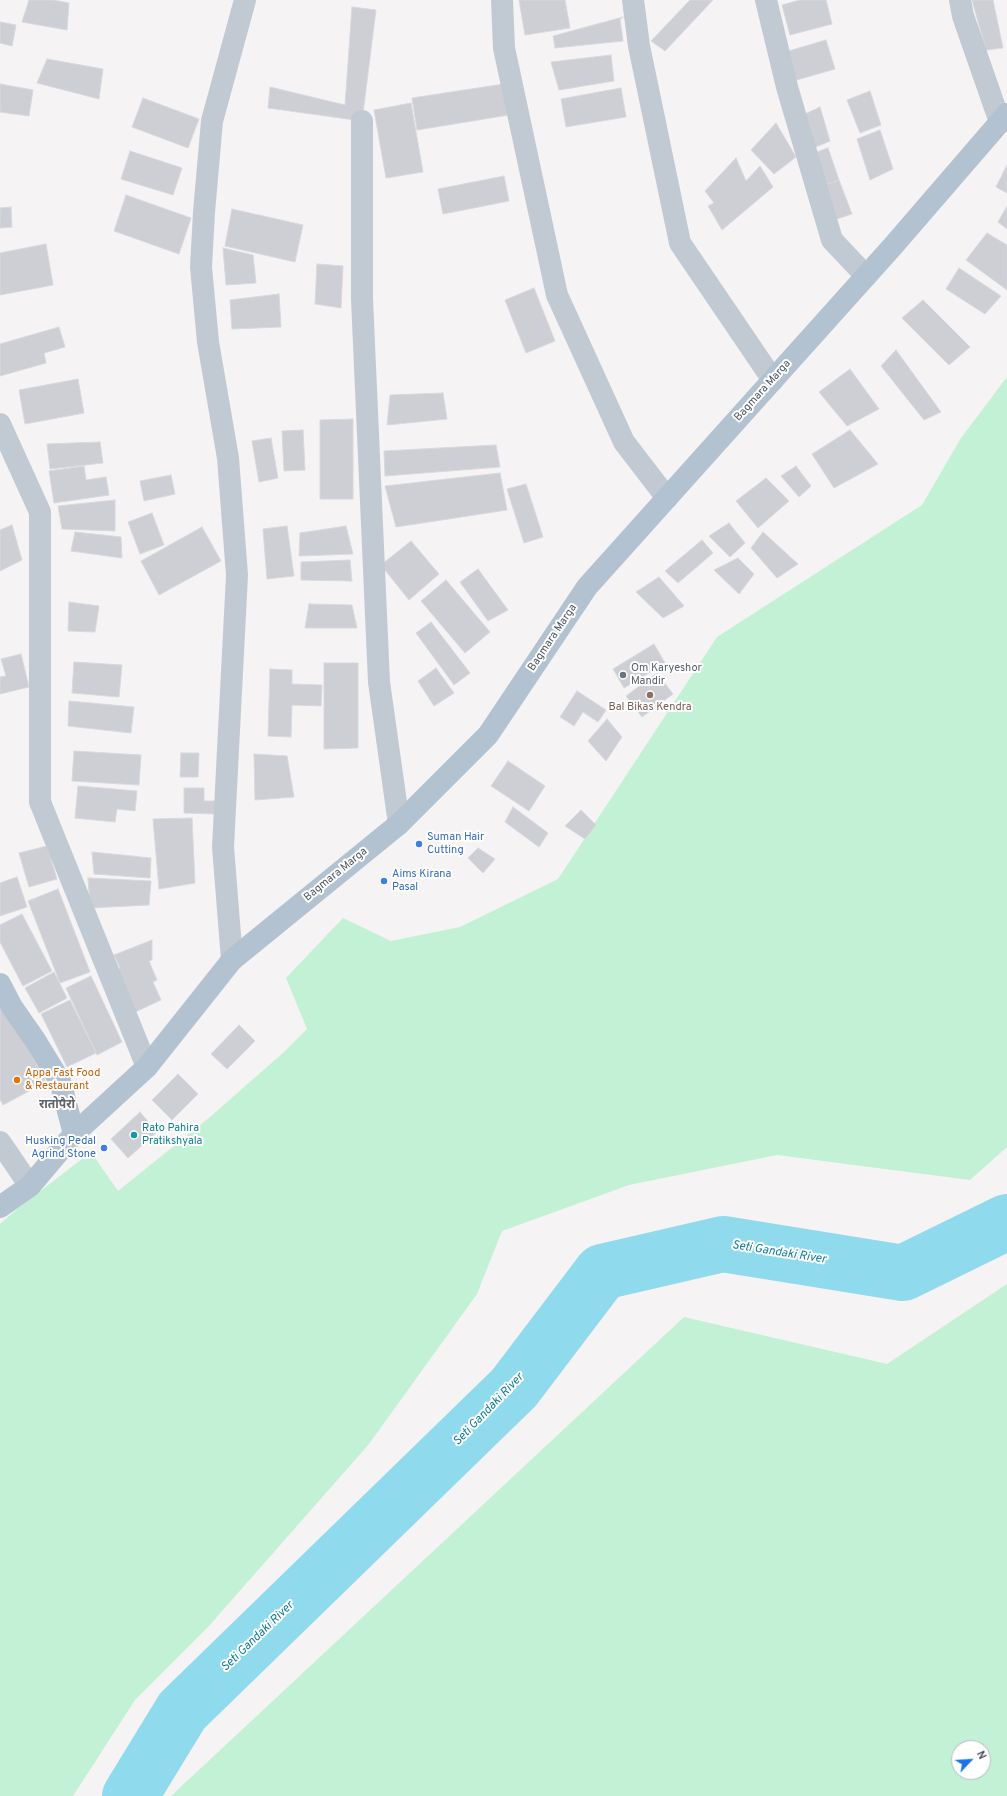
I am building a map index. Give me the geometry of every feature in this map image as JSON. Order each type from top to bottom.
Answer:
[{"type":"main road","name":"Bagmara Marga","points":[[0,1207],[30,1186],[74,1134],[147,1067],[232,960],[399,824],[488,735],[587,587],[866,276],[1004,118]]},
{"type":"main road","points":[[0,984],[12,1007],[35,1040],[60,1081],[74,1134]]},
{"type":"street","points":[[232,960],[223,847],[237,575],[228,458],[208,342],[201,267],[212,121],[245,0]]},
{"type":"street","points":[[502,0],[504,48],[558,295],[624,442],[668,498]]},
{"type":"street","points":[[632,0],[639,46],[680,243],[773,380]]},
{"type":"street","points":[[766,0],[787,87],[832,240],[866,276]]},
{"type":"street","points":[[960,0],[963,16],[1004,118]]},
{"type":"street","points":[[362,121],[362,299],[380,682],[399,824]]},
{"type":"street","points":[[0,424],[40,512],[40,802],[147,1067]]},
{"type":"street","points":[[0,1142],[30,1186]]},
{"type":"green space","points":[[1007,377],[1007,1147],[970,1180],[777,1155],[629,1185],[502,1231],[477,1294],[369,1444],[208,1627],[135,1700],[73,1796],[0,1796],[0,1224],[17,1209],[91,1152],[118,1191],[210,1117],[284,1052],[307,1029],[286,978],[343,918],[391,941],[460,927],[558,879],[717,637],[922,505],[961,438]]},
{"type":"green space","points":[[1007,1284],[1007,1796],[171,1796],[684,1317],[887,1364]]},
{"type":"building","points":[[29,0],[53,0],[69,3],[67,30],[22,22]]},
{"type":"building","points":[[519,0],[565,0],[570,28],[525,35]]},
{"type":"building","points":[[690,0],[713,0],[665,51],[651,41]]},
{"type":"building","points":[[800,0],[826,0],[832,24],[790,35],[782,5]]},
{"type":"building","points":[[972,0],[993,0],[1003,48],[986,50]]},
{"type":"building","points":[[352,7],[376,10],[362,121],[268,108],[270,87],[345,105]]},
{"type":"building","points":[[623,17],[620,19],[623,41],[555,48],[553,36]]},
{"type":"building","points":[[0,22],[16,25],[12,46],[0,43]]},
{"type":"building","points":[[826,40],[835,69],[793,81],[785,52]]},
{"type":"building","points":[[611,55],[614,81],[559,90],[551,62]]},
{"type":"building","points":[[47,59],[103,69],[99,99],[37,83]]},
{"type":"building","points":[[0,84],[33,90],[29,116],[0,112]]},
{"type":"building","points":[[504,84],[509,115],[417,130],[412,98]]},
{"type":"building","points":[[621,88],[626,117],[566,127],[561,99]]},
{"type":"building","points":[[870,91],[881,125],[860,133],[847,100]]},
{"type":"building","points":[[143,98],[199,119],[188,148],[132,127]]},
{"type":"building","points":[[411,103],[423,172],[386,178],[374,110]]},
{"type":"building","points":[[820,107],[830,141],[809,150],[805,114]]},
{"type":"building","points":[[776,123],[796,157],[774,174],[751,150]]},
{"type":"building","points":[[880,130],[893,169],[870,180],[857,139]]},
{"type":"building","points":[[828,148],[839,180],[819,187],[808,155]]},
{"type":"building","points":[[130,151],[182,168],[173,195],[121,179]]},
{"type":"building","points":[[736,158],[746,181],[760,166],[773,187],[722,230],[708,206],[714,203],[705,191]]},
{"type":"building","points":[[1007,165],[1007,193],[996,187]]},
{"type":"building","points":[[504,176],[509,201],[443,214],[438,189]]},
{"type":"building","points":[[839,180],[852,214],[831,221],[819,187]]},
{"type":"building","points":[[126,195],[191,218],[179,254],[114,231]]},
{"type":"building","points":[[1007,206],[1007,229],[998,222]]},
{"type":"building","points":[[11,207],[12,227],[0,228],[0,208]]},
{"type":"building","points":[[232,209],[303,225],[295,262],[225,246]]},
{"type":"building","points":[[987,233],[1007,245],[1007,290],[966,260]]},
{"type":"building","points":[[46,244],[53,285],[0,295],[0,253]]},
{"type":"building","points":[[223,248],[253,255],[256,283],[226,285]]},
{"type":"building","points":[[317,264],[343,266],[341,308],[315,304]]},
{"type":"building","points":[[959,268],[1001,296],[985,314],[946,289]]},
{"type":"building","points":[[534,288],[555,341],[526,353],[505,300]]},
{"type":"building","points":[[279,294],[281,327],[232,329],[230,300]]},
{"type":"building","points":[[923,300],[970,347],[949,365],[902,318]]},
{"type":"building","points":[[59,327],[65,347],[44,353],[46,363],[0,376],[0,344]]},
{"type":"building","points":[[896,350],[941,412],[924,420],[881,366]]},
{"type":"building","points":[[850,369],[879,409],[847,426],[819,392]]},
{"type":"building","points":[[78,379],[84,413],[25,424],[19,390]]},
{"type":"building","points":[[443,393],[447,419],[387,425],[390,395]]},
{"type":"building","points":[[353,419],[353,499],[320,499],[320,420]]},
{"type":"building","points":[[303,430],[305,470],[284,471],[282,431]]},
{"type":"building","points":[[850,430],[878,464],[834,488],[812,454]]},
{"type":"building","points":[[271,438],[278,478],[259,482],[252,441]]},
{"type":"building","points":[[100,442],[103,463],[50,469],[47,444]]},
{"type":"building","points":[[496,445],[500,467],[385,476],[384,451]]},
{"type":"building","points":[[84,466],[86,480],[106,477],[109,495],[54,503],[49,471]]},
{"type":"building","points":[[796,466],[811,486],[799,497],[781,476]]},
{"type":"building","points":[[500,473],[507,510],[396,527],[385,486]]},
{"type":"building","points":[[171,475],[175,494],[144,501],[140,481]]},
{"type":"building","points":[[766,478],[789,501],[758,528],[736,501]]},
{"type":"building","points":[[526,484],[543,537],[524,543],[507,489]]},
{"type":"building","points":[[115,500],[115,531],[62,529],[58,506]]},
{"type":"building","points":[[152,513],[164,545],[140,554],[128,522]]},
{"type":"building","points":[[729,523],[745,543],[730,557],[709,536]]},
{"type":"building","points":[[12,525],[22,560],[0,571],[0,530]]},
{"type":"building","points":[[287,526],[294,576],[267,579],[263,529]]},
{"type":"building","points":[[346,526],[353,554],[299,556],[300,533]]},
{"type":"building","points":[[202,527],[221,561],[159,595],[141,561]]},
{"type":"building","points":[[75,532],[121,537],[122,558],[71,551]]},
{"type":"building","points":[[763,532],[798,564],[777,578],[751,548]]},
{"type":"building","points":[[702,540],[713,553],[678,583],[665,571]]},
{"type":"building","points":[[411,541],[439,574],[409,600],[381,565]]},
{"type":"building","points":[[738,558],[754,574],[739,594],[714,570]]},
{"type":"building","points":[[350,560],[352,581],[301,580],[301,562]]},
{"type":"building","points":[[478,569],[508,610],[488,621],[460,582]]},
{"type":"building","points":[[659,577],[684,606],[663,618],[636,592]]},
{"type":"building","points":[[446,580],[490,632],[465,653],[421,601]]},
{"type":"building","points":[[69,602],[99,606],[95,632],[68,631]]},
{"type":"building","points":[[309,604],[352,605],[357,628],[305,628]]},
{"type":"building","points":[[431,622],[470,673],[454,685],[416,633]]},
{"type":"building","points":[[654,644],[665,663],[624,688],[613,669]]},
{"type":"building","points":[[21,654],[29,687],[0,694],[0,677],[6,676],[1,659]]},
{"type":"building","points":[[74,662],[122,665],[119,697],[72,693]]},
{"type":"building","points":[[324,663],[358,663],[358,748],[324,749]]},
{"type":"building","points":[[436,668],[454,693],[434,706],[418,681]]},
{"type":"building","points":[[270,669],[292,670],[292,684],[322,685],[321,706],[292,705],[291,737],[268,736]]},
{"type":"building","name":"Bal Bikas Kendra","points":[[657,673],[673,694],[642,717],[626,696]]},
{"type":"building","points":[[577,691],[606,710],[598,722],[583,712],[574,726],[560,717]]},
{"type":"building","points":[[69,701],[134,707],[131,733],[68,726]]},
{"type":"building","points":[[607,719],[622,737],[606,761],[588,741]]},
{"type":"building","points":[[74,751],[141,755],[139,785],[72,781]]},
{"type":"building","points":[[181,753],[199,753],[198,777],[180,777]]},
{"type":"building","points":[[254,754],[287,756],[294,797],[255,800]]},
{"type":"building","points":[[508,761],[545,786],[529,811],[491,786]]},
{"type":"building","points":[[78,786],[137,791],[135,811],[117,809],[115,822],[75,818]]},
{"type":"building","points":[[184,788],[204,788],[204,801],[216,801],[216,814],[184,813]]},
{"type":"building","points":[[513,807],[548,833],[539,847],[505,822]]},
{"type":"building","points":[[581,810],[596,825],[585,839],[565,826]]},
{"type":"building","points":[[192,818],[195,883],[159,889],[153,819]]},
{"type":"building","points":[[47,846],[57,879],[29,887],[19,853]]},
{"type":"building","points":[[478,848],[495,859],[483,873],[468,858]]},
{"type":"building","points":[[92,852],[151,858],[150,878],[94,874]]},
{"type":"building","points":[[17,877],[27,907],[0,916],[0,883]]},
{"type":"building","points":[[88,878],[151,881],[149,905],[90,908]]},
{"type":"building","points":[[58,889],[90,972],[60,983],[28,901]]},
{"type":"building","points":[[22,914],[52,971],[23,986],[0,942],[0,925]]},
{"type":"building","points":[[152,940],[152,960],[149,961],[157,980],[153,982],[161,1000],[131,1014],[116,971],[120,968],[114,955]]},
{"type":"building","points":[[54,972],[67,998],[39,1013],[25,988]]},
{"type":"building","points":[[91,976],[122,1042],[97,1055],[66,988]]},
{"type":"building","points":[[0,997],[46,1082],[3,1105],[0,1099]]},
{"type":"building","points":[[70,1000],[96,1053],[67,1067],[41,1014]]},
{"type":"building","points":[[239,1025],[255,1041],[227,1069],[211,1054]]},
{"type":"building","points":[[178,1074],[198,1094],[172,1120],[152,1100]]},
{"type":"building","name":"Rato Pahira Pratikshyala","points":[[140,1112],[157,1132],[128,1158],[111,1139]]},
{"type":"waterway","name":"Seti Gandaki River","points":[[130,1796],[182,1711],[514,1388],[602,1272],[723,1244],[903,1273],[1007,1222]]},
{"type":"place","name":"Om Karyeshor Mandir","points":[[623,675]]},
{"type":"place","name":"Bal Bikas Kendra","points":[[650,695]]},
{"type":"place","name":"Suman Hair Cutting","points":[[419,844]]},
{"type":"place","name":"Aims Kirana Pasal","points":[[384,881]]},
{"type":"place","name":"Appa Fast Food & Restaurant","points":[[17,1080]]},
{"type":"place","name":"Rato Pahira Pratikshyala","points":[[134,1135]]},
{"type":"place","name":"Husking Pedal Agrind Stone","points":[[104,1148]]},
{"type":"district","name":"रातोपैरो","points":[[57,1106]]}]
